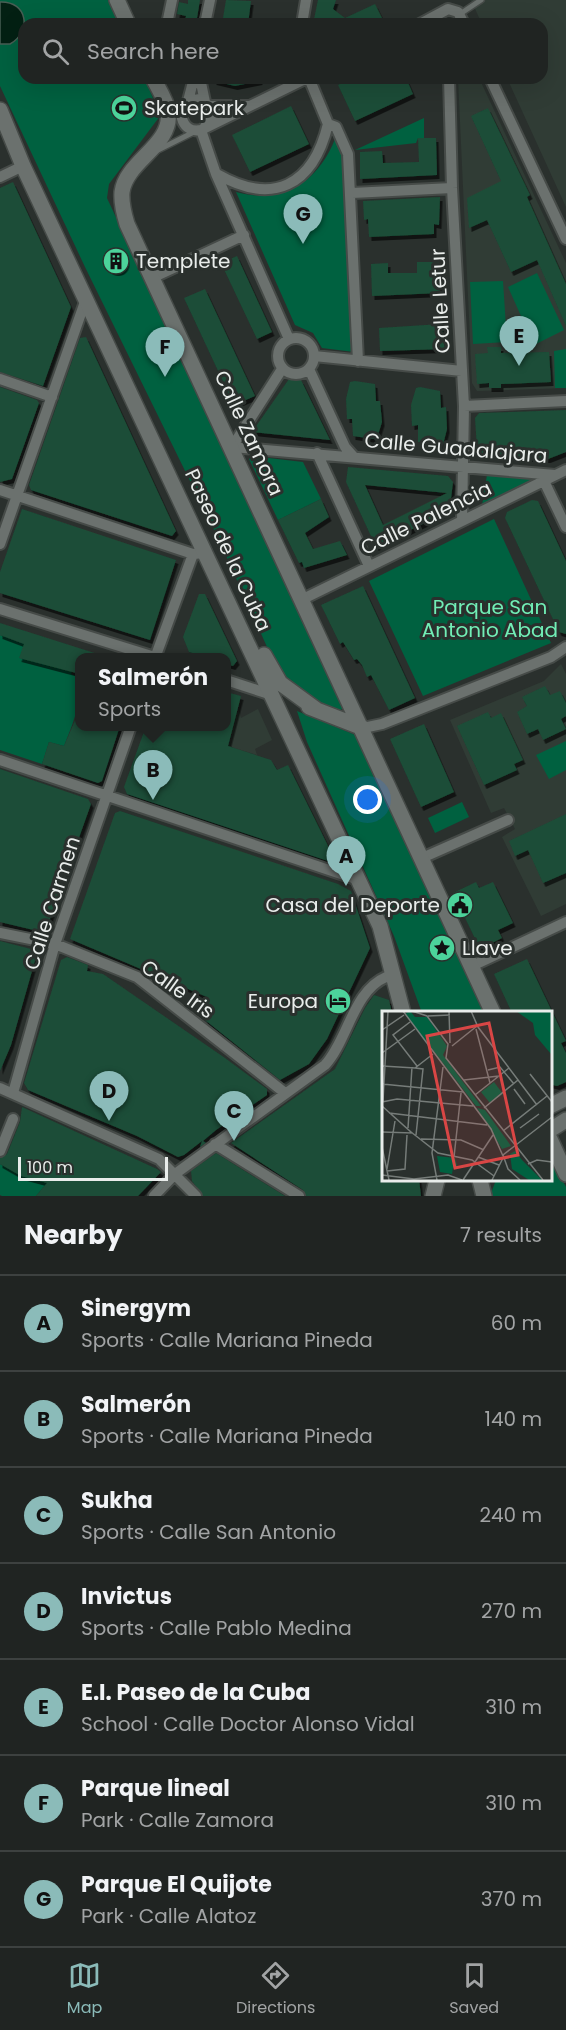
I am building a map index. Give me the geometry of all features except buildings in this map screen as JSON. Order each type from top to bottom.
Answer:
[{"type":"main road","points":[[117,0],[125,18]]},
{"type":"main road","name":"Calle Zamora","points":[[156,84],[168,112],[168,121],[160,136],[126,179],[122,201],[127,224],[363,728],[492,1011]]},
{"type":"main road","name":"Paseo de la Cuba","points":[[0,110],[23,166],[86,299],[199,553],[272,695],[356,879],[380,926],[402,1011]]},
{"type":"main road","points":[[199,553],[221,564],[280,683],[316,710]]},
{"type":"main road","points":[[272,695],[363,728]]},
{"type":"main road","points":[[551,1105],[566,1098]]},
{"type":"main road","points":[[551,1129],[566,1120]]},
{"type":"main road","points":[[551,1143],[566,1174]]},
{"type":"street","points":[[168,18],[172,0]]},
{"type":"street","points":[[206,18],[210,0]]},
{"type":"street","points":[[303,18],[306,0]]},
{"type":"street","points":[[437,17],[440,0]]},
{"type":"street","points":[[454,0],[461,18]]},
{"type":"street","points":[[437,17],[448,9],[460,18]]},
{"type":"street","points":[[192,84],[186,103],[181,109],[182,122],[200,130],[216,174],[289,339]]},
{"type":"street","points":[[200,130],[212,118],[202,84]]},
{"type":"street","points":[[200,130],[295,84]]},
{"type":"street","points":[[308,84],[328,124],[336,127],[348,154],[358,361]]},
{"type":"street","name":"Calle Letur","points":[[449,84],[452,188],[464,406],[462,521]]},
{"type":"street","points":[[493,84],[566,239]]},
{"type":"street","points":[[162,96],[171,102],[186,103],[194,99],[207,104],[251,106]]},
{"type":"street","points":[[216,174],[235,184],[251,188],[266,189],[292,182],[303,175],[317,158],[328,124]]},
{"type":"street","points":[[0,177],[23,166]]},
{"type":"street","points":[[351,193],[452,188]]},
{"type":"street","points":[[152,278],[244,235]]},
{"type":"street","points":[[0,544],[86,299]]},
{"type":"street","points":[[282,369],[293,374],[309,369],[314,356],[313,350],[305,340],[289,339]]},
{"type":"street","points":[[232,447],[282,369],[277,352],[289,339]]},
{"type":"street","points":[[314,356],[462,371]]},
{"type":"street","name":"Calle Guadalajara","points":[[309,369],[345,447],[353,456]]},
{"type":"street","points":[[0,379],[52,397]]},
{"type":"street","points":[[464,406],[566,401]]},
{"type":"street","name":"Calle Guadalajara","points":[[232,447],[463,465],[555,476]]},
{"type":"street","points":[[317,453],[369,566]]},
{"type":"street","name":"Calle Palencia","points":[[303,599],[566,470]]},
{"type":"street","points":[[544,481],[566,527]]},
{"type":"street","points":[[0,490],[199,553],[158,653]]},
{"type":"street","points":[[0,609],[143,653]]},
{"type":"street","points":[[363,728],[382,724],[497,679],[551,657],[566,647]]},
{"type":"street","points":[[231,682],[272,695]]},
{"type":"street","name":"Calle Carmen","points":[[13,1093],[55,944],[129,731]]},
{"type":"street","points":[[0,760],[356,879]]},
{"type":"street","points":[[422,858],[508,820]]},
{"type":"street","points":[[472,966],[566,922]]},
{"type":"street","name":"Calle Iris","points":[[0,933],[55,944],[137,977],[285,1093]]},
{"type":"street","points":[[154,1196],[175,1174],[325,1065],[333,1056],[368,989],[386,977],[394,978]]},
{"type":"street","points":[[0,1088],[152,1155],[165,1163],[196,1196]]},
{"type":"street","points":[[0,1151],[13,1119]]},
{"type":"street","points":[[215,1144],[299,1196]]},
{"type":"lane","points":[[462,18],[481,0]]},
{"type":"lane","name":"Calle Zamora","points":[[144,157],[200,130]]},
{"type":"shaded area","points":[[471,0],[566,0],[566,207],[510,84],[548,84],[548,18],[479,18]]},
{"type":"shaded area","points":[[0,2],[16,6],[24,18],[18,18],[17,39],[10,44],[0,44]]},
{"type":"shaded area","points":[[458,84],[482,84],[566,263],[566,388],[477,391],[472,383]]},
{"type":"shaded area","points":[[561,664],[566,674],[566,904],[541,916],[502,837],[515,829],[504,808],[491,813],[450,720],[544,681]]},
{"type":"shaded area","points":[[258,709],[272,740],[255,749],[257,755],[228,746],[238,710],[241,718]]},
{"type":"green space","points":[[0,0],[108,0],[116,18],[18,18],[18,84],[147,84],[160,116],[109,184],[107,198],[344,707],[341,710],[317,704],[281,678],[218,538],[85,267],[0,86]]},
{"type":"green space","points":[[424,118],[424,138],[418,138],[416,143],[355,150]]},
{"type":"green space","points":[[335,139],[345,158],[354,352],[322,348],[313,333],[295,325],[236,192],[269,195],[297,186],[319,167]]},
{"type":"green space","points":[[537,273],[564,330],[534,345],[508,287]]},
{"type":"green space","points":[[503,281],[507,342],[473,344],[470,282]]},
{"type":"green space","points":[[566,349],[566,388],[555,388],[554,351]]},
{"type":"green space","points":[[252,456],[303,462],[321,499],[278,520],[249,459]]},
{"type":"green space","points":[[487,475],[531,479],[530,482],[482,505]]},
{"type":"green space","name":"Parque San Antonio Abad","points":[[494,519],[551,643],[423,696],[369,581]]},
{"type":"green space","points":[[0,635],[24,644],[20,658],[72,672],[71,674],[75,675],[75,715],[64,746],[49,742],[42,764],[0,750]]},
{"type":"green space","points":[[297,711],[358,736],[488,1011],[421,1011],[394,936],[307,742]]},
{"type":"green space","points":[[566,741],[566,770],[549,779],[536,755]]},
{"type":"green space","points":[[462,802],[469,817],[435,833],[428,818]]},
{"type":"green space","points":[[551,1159],[566,1187],[566,1196],[490,1196],[496,1181],[551,1181]]},
{"type":"green space","points":[[0,1164],[21,1176],[47,1183],[36,1196],[2,1196],[0,1195]]},
{"type":"place","name":"Skatepark","points":[[124,108]]},
{"type":"place","name":"Parque El Quijote","points":[[303,244]]},
{"type":"place","name":"Templete","points":[[116,261]]},
{"type":"place","name":"E.I. Paseo de la Cuba","points":[[519,366]]},
{"type":"place","name":"Parque lineal","points":[[165,377]]},
{"type":"place","name":"Salmerón","points":[[153,800]]},
{"type":"place","name":"Sinergym","points":[[346,886]]},
{"type":"place","name":"Casa del Deporte","points":[[460,905]]},
{"type":"place","name":"Llave","points":[[442,948]]},
{"type":"place","name":"Europa","points":[[338,1001]]},
{"type":"place","name":"Invictus","points":[[109,1121]]},
{"type":"place","name":"Sukha","points":[[234,1141]]}]
